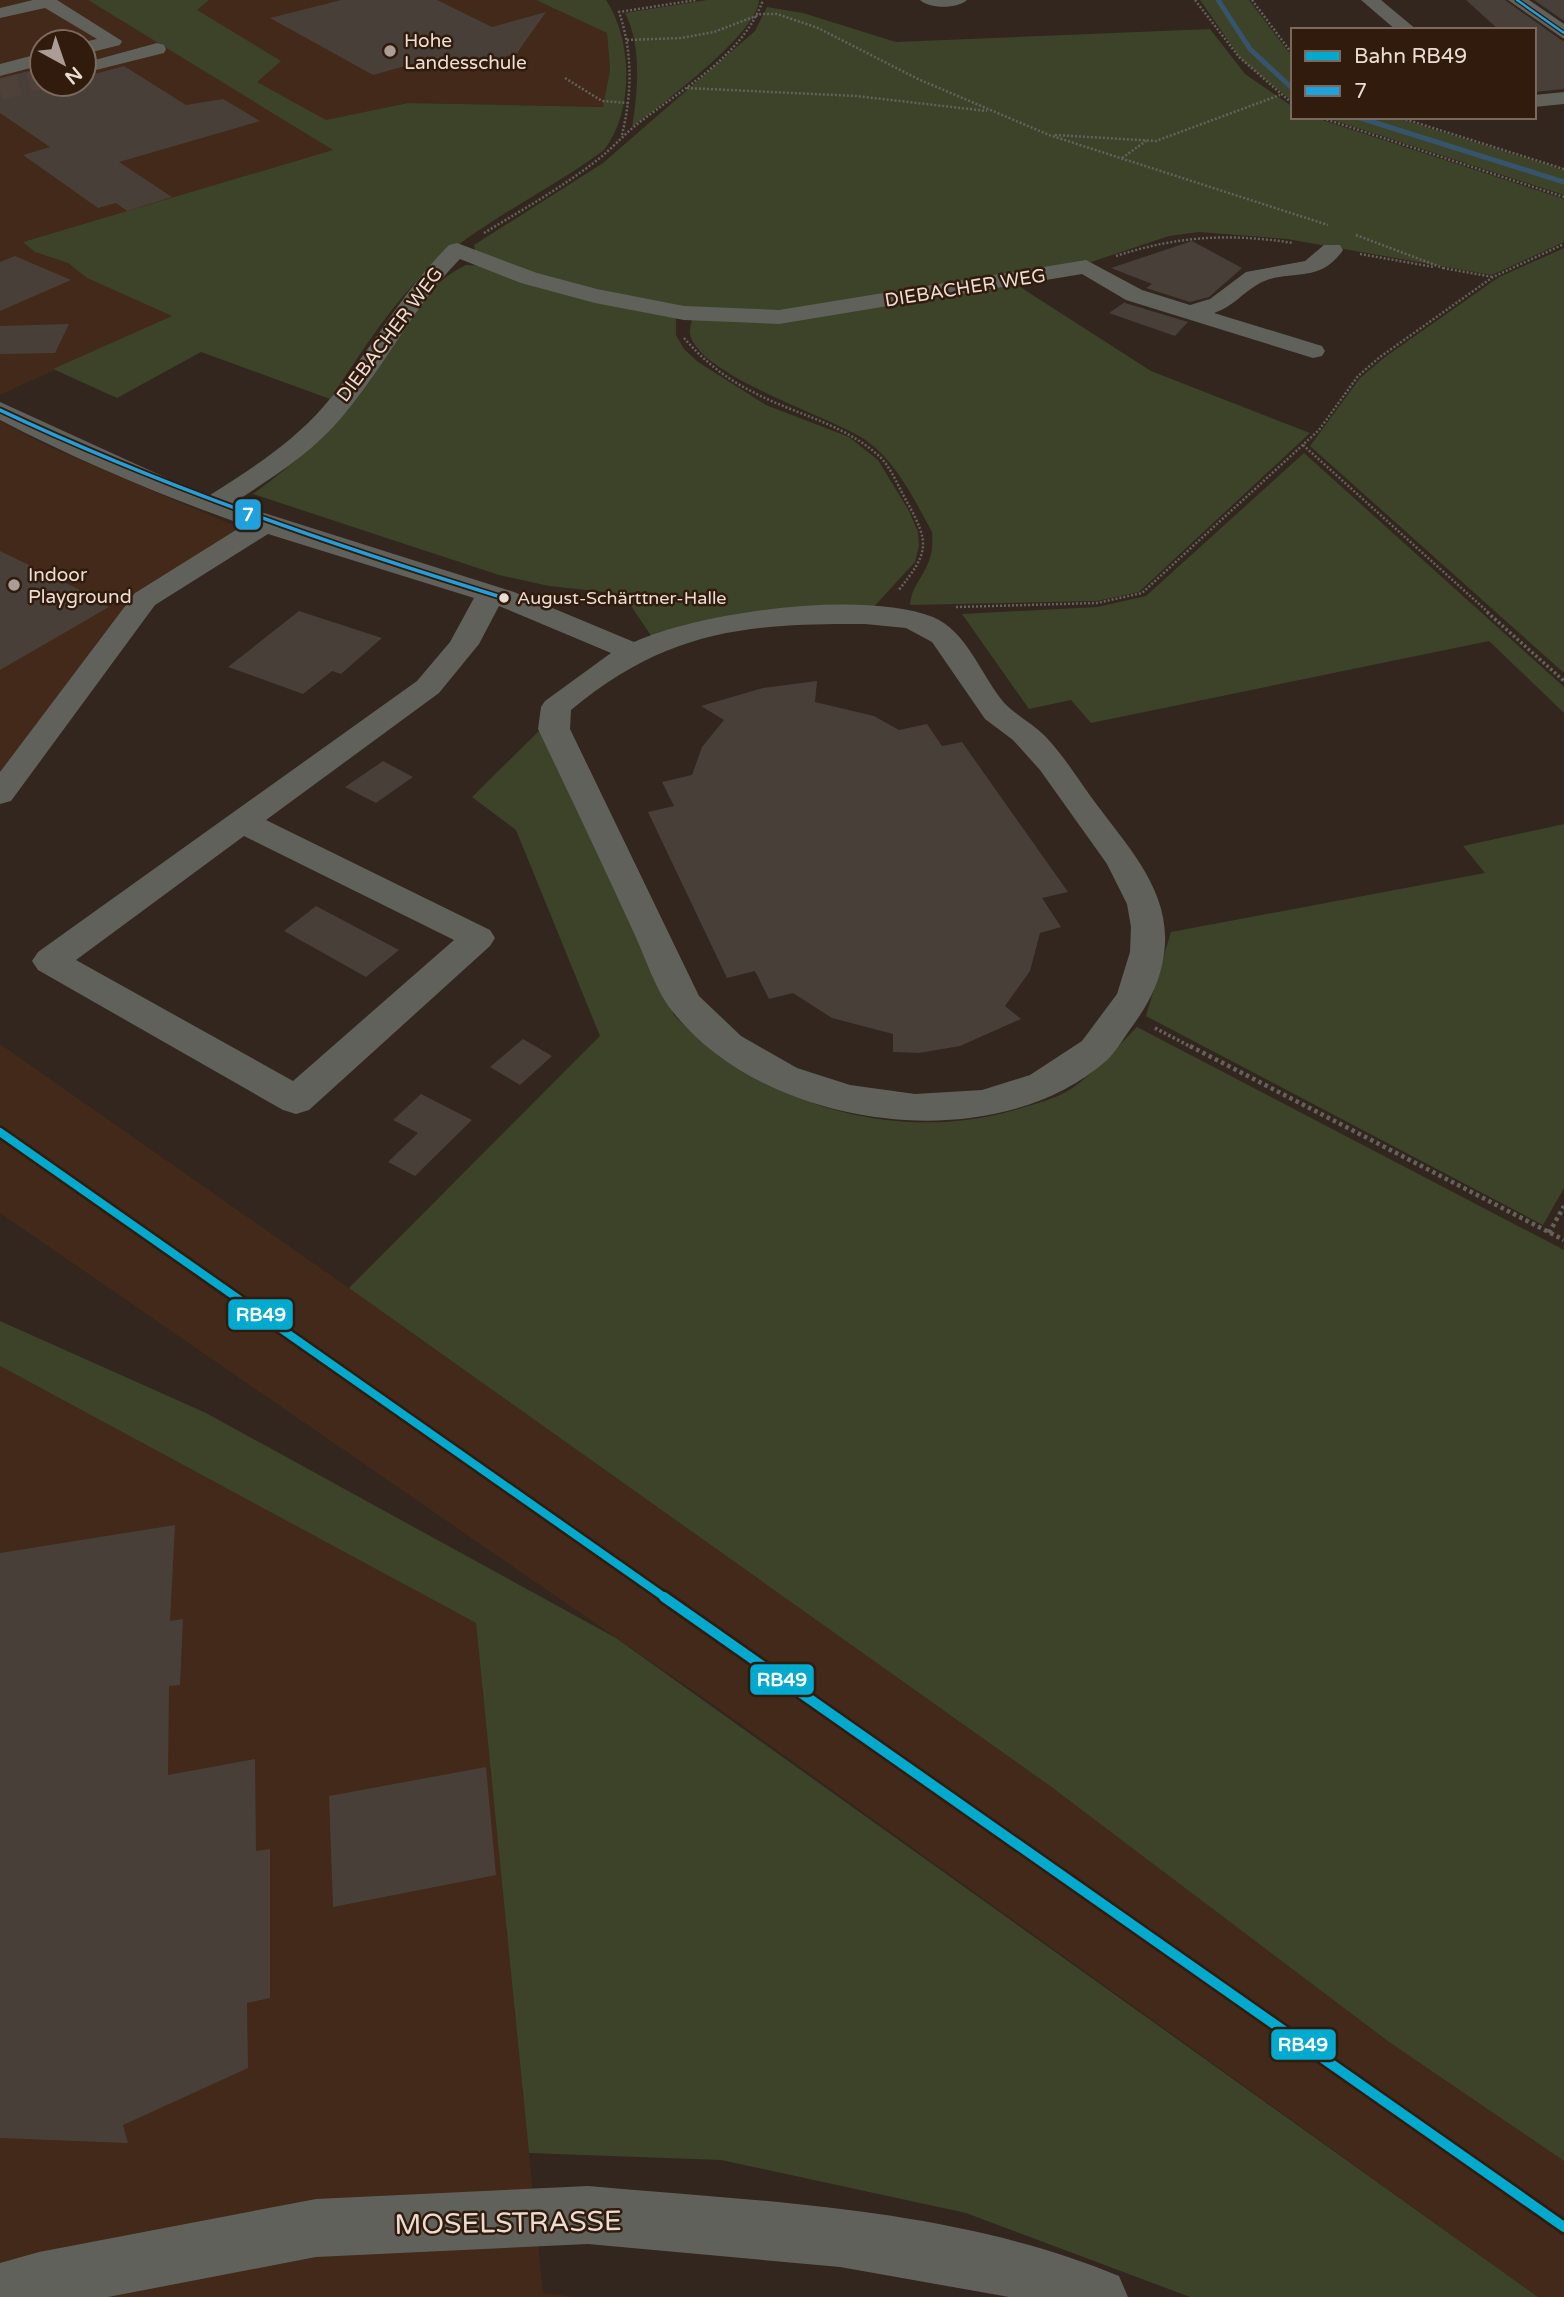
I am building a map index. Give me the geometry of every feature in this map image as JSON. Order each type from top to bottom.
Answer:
[{"type":"street","points":[[929,0],[958,0]]},
{"type":"street","points":[[1370,0],[1405,28]]},
{"type":"street","points":[[1517,0],[1564,33]]},
{"type":"street","points":[[0,13],[48,2],[91,28]]},
{"type":"street","points":[[98,32],[113,41],[98,45]]},
{"type":"street","points":[[98,58],[153,46],[98,64]]},
{"type":"street","points":[[0,70],[28,69]]},
{"type":"street","points":[[1536,102],[1564,98]]},
{"type":"street","points":[[1190,313],[1218,304],[1254,277],[1312,267],[1334,239]]},
{"type":"street","name":"DIEBACHER WEG","points":[[212,505],[267,469],[313,433],[346,393],[431,273],[457,250],[561,288],[684,313],[779,317],[1086,267]]},
{"type":"street","points":[[1086,267],[1134,295],[1176,311],[1313,351]]},
{"type":"street","points":[[0,410],[70,446],[212,505],[490,594],[631,651]]},
{"type":"street","points":[[0,794],[145,599],[183,572],[265,524]]},
{"type":"street","points":[[242,822],[478,938],[296,1100],[50,961],[428,687],[452,662],[475,630],[490,594]]},
{"type":"street","points":[[777,616],[879,617],[920,622],[939,633],[999,715],[1026,734],[1044,755],[1115,850],[1145,905],[1148,948],[1141,982],[1126,1013],[1104,1040],[1054,1079],[1023,1093],[972,1105],[930,1109],[829,1095],[780,1076],[738,1052],[704,1027],[685,1003],[554,729],[556,707],[631,651],[713,625],[777,616]]},
{"type":"street","name":"MOSELSTRASSE","points":[[0,2292],[39,2281],[316,2228],[589,2214],[840,2238],[1016,2269],[1098,2297]]},
{"type":"path","points":[[621,136],[631,70],[627,40],[619,12],[696,0]]},
{"type":"path","points":[[457,250],[594,163],[621,136],[687,88],[749,31],[761,14],[763,0]]},
{"type":"path","points":[[1195,0],[1237,59],[1291,103]]},
{"type":"path","points":[[1252,0],[1291,52]]},
{"type":"path","points":[[627,40],[698,36],[761,14],[777,15],[818,28],[918,79],[1049,135],[1121,158],[1334,239],[1443,268],[1493,277]]},
{"type":"path","points":[[565,78],[602,101],[628,103]]},
{"type":"path","points":[[687,88],[856,96],[995,112]]},
{"type":"path","points":[[1049,135],[1147,141],[1168,138],[1210,123],[1234,110],[1280,95]]},
{"type":"path","points":[[1325,119],[1564,197]]},
{"type":"path","points":[[1404,119],[1564,169]]},
{"type":"path","points":[[1121,158],[1147,141]]},
{"type":"path","points":[[1349,232],[1443,268]]},
{"type":"path","points":[[1086,267],[1151,244],[1198,234],[1334,239]]},
{"type":"path","points":[[948,607],[1097,603],[1142,593],[1319,430],[1358,376],[1493,277],[1564,244]]},
{"type":"path","points":[[684,313],[681,333],[702,359],[771,401],[853,435],[882,458],[913,508],[923,531],[925,547],[920,563],[879,617]]},
{"type":"path","points":[[1303,445],[1564,681]]},
{"type":"path","points":[[1126,1013],[1564,1240]]},
{"type":"path","points":[[1549,1233],[1564,1206]]},
{"type":"shaded area","points":[[0,0],[536,0],[607,33],[610,70],[604,107],[408,103],[297,127],[334,150],[24,242],[35,252],[68,263],[87,278],[173,316],[0,395]]},
{"type":"shaded area","points":[[0,421],[50,447],[245,530],[159,582],[0,784]]},
{"type":"shaded area","points":[[0,1044],[349,1288],[1050,1786],[1389,2042],[1564,2161],[1564,2297],[1538,2297],[718,1708],[0,1213]]},
{"type":"shaded area","points":[[0,1366],[476,1623],[543,2293],[577,2297],[0,2297]]},
{"type":"green space","points":[[88,0],[209,0],[197,10],[281,61],[257,82],[326,120],[408,103],[603,107],[610,70],[607,33],[536,0],[606,0],[615,16],[625,55],[625,96],[614,134],[604,150],[469,237],[427,271],[387,316],[330,399],[201,352],[117,398],[53,369],[172,316],[87,278],[68,263],[35,252],[23,242],[333,150]]},
{"type":"green space","points":[[707,0],[759,0],[755,14],[726,49],[632,127],[637,69],[634,40],[625,13]]},
{"type":"green space","points":[[1200,0],[1249,0],[1291,55],[1291,100],[1241,59]]},
{"type":"green space","points":[[767,7],[803,13],[896,42],[1210,29],[1245,74],[1291,106],[1291,119],[1319,119],[1564,199],[1564,242],[1492,275],[1287,239],[1199,232],[1169,236],[1082,265],[806,311],[684,311],[564,285],[476,253],[474,245],[603,163],[755,31]]},
{"type":"green space","points":[[1330,119],[1400,119],[1564,170],[1564,195]]},
{"type":"green space","points":[[1564,248],[1564,673],[1310,446],[1360,378],[1385,357],[1499,277]]},
{"type":"green space","points":[[466,265],[486,266],[676,316],[676,335],[684,349],[698,362],[766,405],[849,437],[878,460],[909,511],[918,532],[919,546],[915,562],[869,612],[652,637],[631,606],[605,592],[549,586],[499,575],[253,494],[296,461],[335,424],[371,379],[418,305],[432,289]]},
{"type":"green space","points":[[1017,285],[1151,371],[1310,433],[1139,592],[1097,601],[910,605],[915,588],[931,556],[932,532],[896,471],[867,441],[741,380],[716,365],[699,350],[690,334],[692,318],[744,320]]},
{"type":"green space","points":[[1304,453],[1564,687],[1564,713],[1489,641],[1091,723],[1071,700],[1029,709],[962,614],[1097,607],[1146,596]]},
{"type":"green space","points":[[542,728],[674,1015],[707,1046],[745,1072],[786,1093],[829,1108],[874,1118],[920,1122],[966,1120],[1011,1111],[1064,1093],[1106,1060],[1137,1027],[1564,1250],[1564,2161],[1389,2042],[1050,1786],[349,1288],[600,1036],[516,830],[472,797]]},
{"type":"green space","points":[[1564,824],[1564,1188],[1543,1225],[1146,1016],[1171,932],[1485,873],[1463,846]]},
{"type":"green space","points":[[0,1321],[206,1413],[616,1638],[1538,2297],[1190,2297],[966,2213],[721,2160],[529,2153],[476,1623],[0,1366]]},
{"type":"building","points":[[341,0],[437,0],[492,27],[546,12],[517,53],[473,66],[461,59],[430,59],[373,75],[270,18]]},
{"type":"building","points":[[1466,0],[1505,0],[1564,42],[1564,89],[1536,92],[1536,28],[1497,28]]},
{"type":"building","points":[[1534,0],[1564,0],[1564,21]]},
{"type":"building","points":[[124,66],[186,105],[223,99],[260,121],[119,162],[172,197],[127,211],[116,203],[98,208],[23,155],[50,147],[0,113],[0,78],[28,71],[28,98],[98,98],[98,73]]},
{"type":"building","points":[[1192,241],[1242,268],[1209,297],[1190,302],[1146,288],[1152,284],[1111,268]]},
{"type":"building","points":[[15,256],[71,280],[0,311],[0,262]]},
{"type":"building","points":[[1125,302],[1188,322],[1175,336],[1109,313]]},
{"type":"building","points":[[69,324],[55,353],[0,354],[0,326]]},
{"type":"building","points":[[0,551],[74,587],[109,607],[0,670]]},
{"type":"building","points":[[299,611],[382,638],[341,674],[332,671],[303,694],[228,667]]},
{"type":"building","points":[[817,681],[815,702],[874,716],[899,730],[927,724],[942,746],[962,742],[1068,892],[1042,898],[1061,927],[1040,933],[1030,971],[1005,1006],[1021,1019],[960,1046],[919,1053],[893,1052],[893,1034],[832,1018],[793,993],[769,999],[755,971],[727,978],[648,812],[674,806],[662,782],[692,775],[702,747],[724,720],[701,706],[763,688]]},
{"type":"building","points":[[383,761],[413,777],[376,803],[345,787]]},
{"type":"building","points":[[316,906],[399,950],[366,977],[284,931]]},
{"type":"building","points":[[523,1039],[552,1056],[520,1085],[490,1067]]},
{"type":"building","points":[[421,1094],[472,1120],[415,1176],[388,1162],[418,1133],[393,1120]]},
{"type":"building","points":[[175,1525],[170,1621],[183,1619],[180,1685],[169,1686],[168,1775],[255,1759],[256,1851],[270,1849],[270,1998],[247,2003],[248,2068],[123,2125],[128,2143],[0,2138],[0,1553]]},
{"type":"building","points":[[486,1767],[496,1875],[333,1907],[329,1796]]},
{"type":"waterway","points":[[1218,0],[1250,49],[1291,87]]},
{"type":"waterway","points":[[1363,119],[1564,182]]},
{"type":"tunnel","points":[[0,90],[28,83]]},
{"type":"rail line","name":"RB49","points":[[0,1132],[1564,2227]]},
{"type":"transit line","name":"7","points":[[1517,0],[1564,33]]},
{"type":"transit line","name":"7","points":[[0,410],[185,491],[311,537],[504,598]]},
{"type":"place","name":"Hohe Landesschule","points":[[390,51]]},
{"type":"place","name":"Indoor Playground","points":[[14,585]]},
{"type":"place","name":"August-Schärttner-Halle","points":[[504,598]]}]
